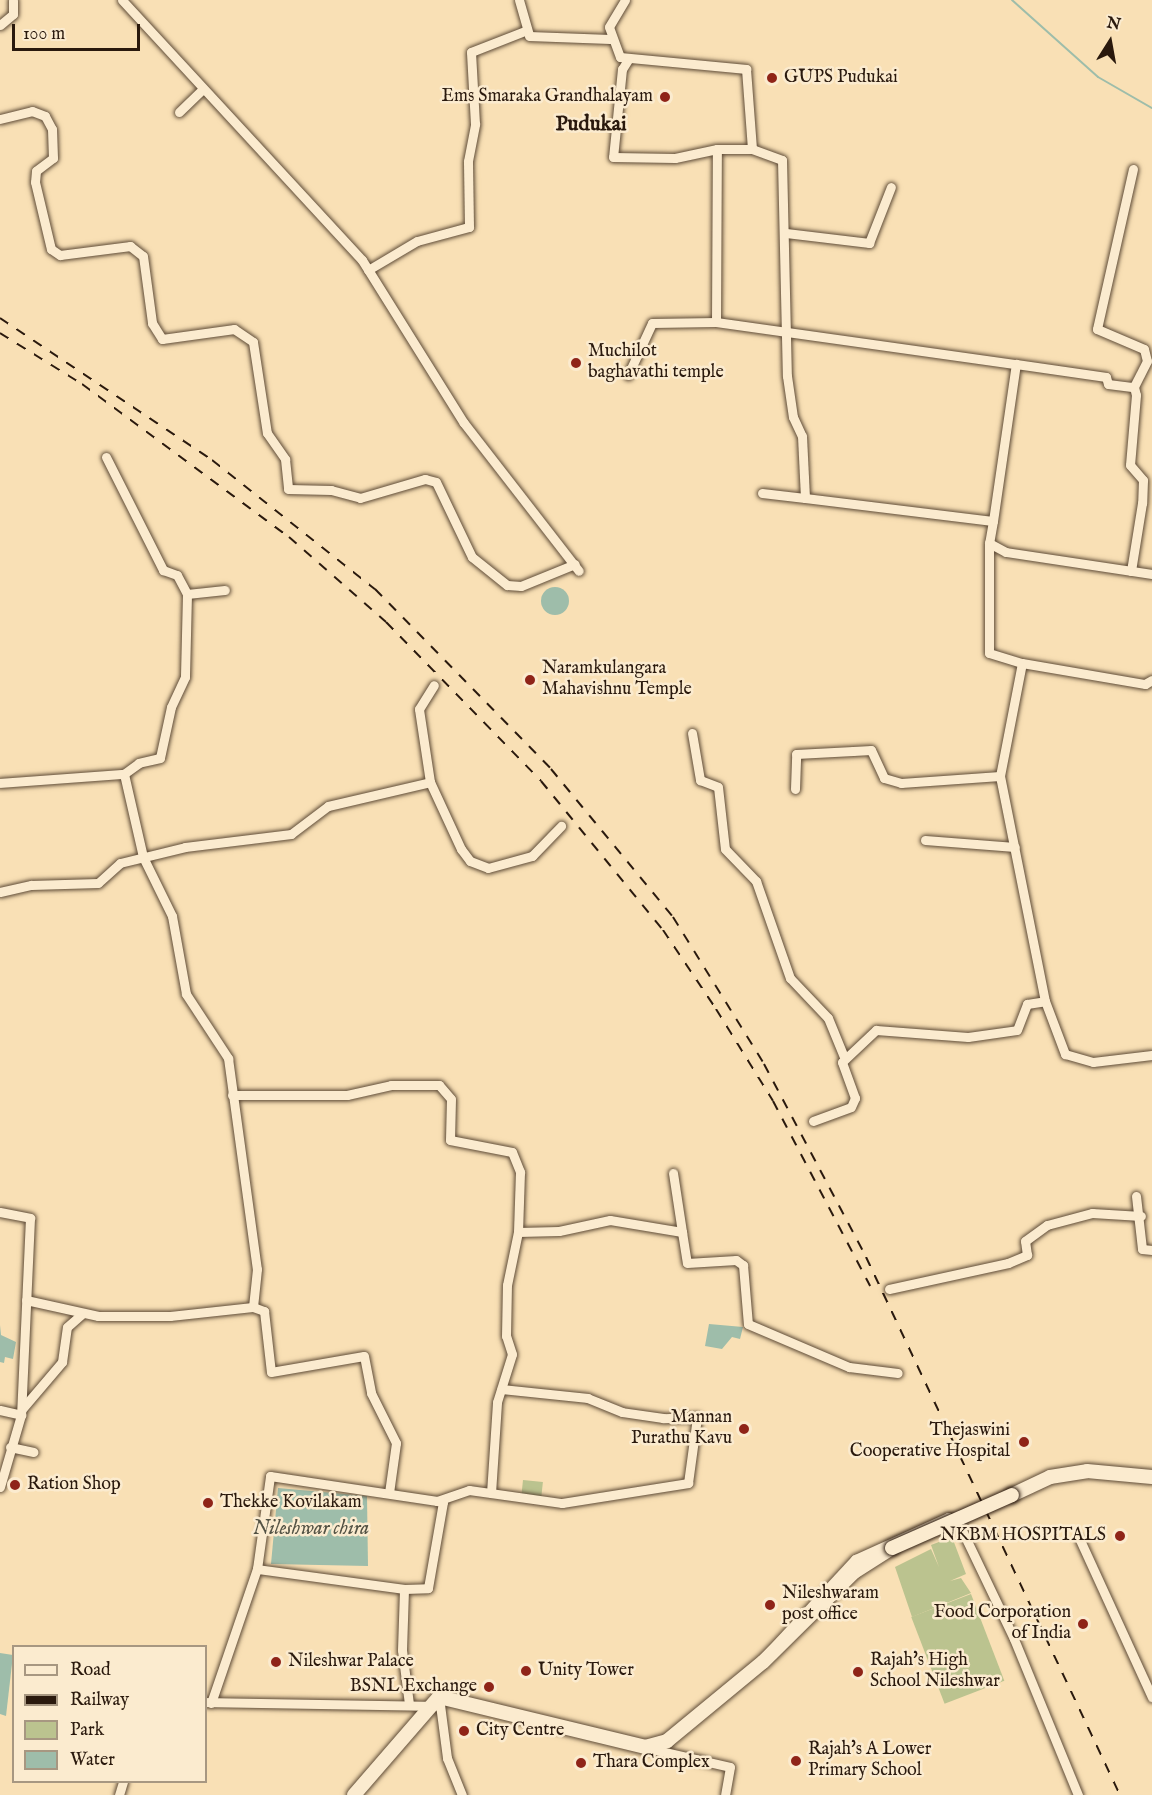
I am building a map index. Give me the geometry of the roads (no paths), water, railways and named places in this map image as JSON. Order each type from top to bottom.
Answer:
[{"type":"main road","points":[[354,1795],[436,1702],[645,1748],[667,1741],[763,1662],[854,1572],[892,1548],[1050,1478],[1087,1471],[1152,1477]]},
{"type":"street","points":[[0,24],[13,14],[13,0]]},
{"type":"street","points":[[0,119],[32,111],[45,116],[52,129],[53,159],[36,171],[35,182],[51,249],[60,255],[130,246],[143,256],[152,323],[162,339],[234,329],[253,342],[267,433],[285,459],[288,489],[331,490],[360,498],[425,479],[436,482],[472,557],[507,585],[521,585],[577,567],[464,423],[368,270],[122,0]]},
{"type":"street","points":[[519,0],[525,31],[535,38],[610,39]]},
{"type":"street","points":[[625,0],[609,27],[610,39],[620,57],[746,69],[752,149]]},
{"type":"street","points":[[368,270],[417,241],[469,227],[468,161],[475,124],[471,52],[525,31]]},
{"type":"street","points":[[629,58],[622,69],[613,157],[675,158],[717,148],[752,149],[782,160],[786,232],[785,330],[793,417],[802,436],[805,498]]},
{"type":"street","points":[[179,112],[202,90]]},
{"type":"street","points":[[716,322],[717,148]]},
{"type":"street","points":[[1131,571],[1143,480],[1130,465],[1134,387],[1147,361],[1144,350],[1097,329],[1133,169]]},
{"type":"street","points":[[786,232],[869,243],[891,187]]},
{"type":"street","points":[[628,375],[652,323],[716,322],[1091,373],[1106,376],[1108,384],[1134,387]]},
{"type":"street","points":[[1016,364],[988,543],[990,652],[1022,663],[1145,684],[1152,680]]},
{"type":"street","points":[[0,783],[124,774],[139,762],[160,758],[171,708],[185,677],[187,594],[177,575],[164,570],[106,457]]},
{"type":"street","points":[[762,493],[993,521]]},
{"type":"street","points":[[988,543],[1006,552],[1152,574]]},
{"type":"street","points":[[187,594],[225,590]]},
{"type":"street","points":[[1022,663],[1000,776],[1044,1001],[1072,1059],[1093,1062],[1152,1055]]},
{"type":"street","points":[[434,685],[419,710],[430,782],[461,849],[470,861],[488,868],[532,856],[561,826]]},
{"type":"street","points":[[692,733],[700,780],[718,787],[725,849],[756,880],[789,978],[828,1018],[844,1057],[855,1098],[843,1114],[813,1121]]},
{"type":"street","points":[[795,789],[796,754],[871,750],[884,778],[901,783],[1000,776]]},
{"type":"street","points":[[124,774],[143,857],[169,907],[186,994],[228,1058],[257,1269],[253,1307]]},
{"type":"street","points":[[0,892],[31,885],[98,883],[120,863],[143,857],[291,834],[328,806],[430,782]]},
{"type":"street","points":[[925,840],[1015,846]]},
{"type":"street","points":[[844,1057],[886,1028],[968,1036],[1017,1030],[1028,1004],[1044,1001]]},
{"type":"street","points":[[232,1095],[347,1095],[391,1086],[439,1085],[451,1099],[450,1140],[512,1152],[520,1172],[518,1232],[507,1285],[506,1336],[512,1354],[501,1389],[490,1493]]},
{"type":"street","points":[[673,1173],[687,1263],[736,1260],[743,1265],[748,1324],[849,1367],[898,1373]]},
{"type":"street","points":[[1136,1196],[1141,1216],[1142,1249],[1152,1250]]},
{"type":"street","points":[[0,1212],[30,1218],[21,1412],[0,1487]]},
{"type":"street","points":[[889,1289],[1008,1263],[1027,1255],[1025,1241],[1047,1225],[1092,1213],[1141,1216]]},
{"type":"street","points":[[518,1232],[559,1231],[610,1220],[682,1232]]},
{"type":"street","points":[[26,1300],[83,1313],[170,1316],[253,1307],[264,1311],[271,1372],[364,1356],[371,1393],[396,1443],[389,1493]]},
{"type":"street","points":[[21,1412],[62,1362],[67,1327],[83,1313]]},
{"type":"street","points":[[437,1501],[469,1490],[562,1503],[688,1483],[697,1417],[663,1418],[622,1412],[588,1398],[501,1389]]},
{"type":"street","points":[[0,1410],[21,1412]]},
{"type":"street","points":[[10,1447],[33,1452]]},
{"type":"street","points":[[257,1569],[404,1589],[428,1588],[443,1502],[270,1476],[257,1569],[208,1703],[409,1704],[436,1702],[447,1758],[462,1795]]},
{"type":"street","points":[[763,1662],[774,1641],[855,1559],[948,1517],[959,1524],[1014,1639],[1078,1795]]},
{"type":"street","points":[[1080,1540],[1152,1696]]},
{"type":"street","points":[[404,1589],[402,1650],[409,1704]]},
{"type":"street","points":[[645,1748],[730,1767],[725,1795]]},
{"type":"water","points":[[555,587],[565,591],[569,601],[565,611],[555,615],[545,611],[541,601],[545,591]]},
{"type":"water","points":[[709,1324],[743,1327],[740,1339],[732,1337],[722,1349],[705,1346]]},
{"type":"water","points":[[0,1325],[1,1335],[16,1342],[13,1359],[5,1357],[4,1363],[0,1362]]},
{"type":"water","name":"Nileshwar chira","points":[[278,1488],[367,1496],[368,1566],[271,1564]]},
{"type":"water","points":[[0,1653],[12,1655],[12,1664],[6,1716],[0,1714]]},
{"type":"waterway","points":[[1012,0],[1098,77],[1152,108]]},
{"type":"railway","points":[[0,318],[212,460],[375,589],[551,769],[673,917],[764,1064],[866,1257],[1120,1795]]},
{"type":"railway","points":[[0,333],[82,384],[289,537],[386,622],[541,781],[663,930],[716,1009],[773,1101],[870,1286]]},
{"type":"place","name":"GUPS Pudukai","points":[[772,78]]},
{"type":"place","name":"Ems Smaraka Grandhalayam","points":[[665,97]]},
{"type":"place","name":"Muchilot baghavathi temple","points":[[576,363]]},
{"type":"place","name":"Naramkulangara Mahavishnu Temple","points":[[530,680]]},
{"type":"place","name":"Mannan Purathu Kavu","points":[[744,1429]]},
{"type":"place","name":"Thejaswini Cooperative Hospital","points":[[1024,1442]]},
{"type":"place","name":"Ration Shop","points":[[15,1485]]},
{"type":"place","name":"Thekke Kovilakam","points":[[208,1503]]},
{"type":"place","name":"NKBM HOSPITALS","points":[[1120,1536]]},
{"type":"place","name":"Nileshwaram post office","points":[[770,1605]]},
{"type":"place","name":"Food Corporation of India","points":[[1083,1624]]},
{"type":"place","name":"Nileshwar Palace","points":[[276,1662]]},
{"type":"place","name":"Unity Tower","points":[[526,1671]]},
{"type":"place","name":"Rajah's High School Nileshwar","points":[[858,1672]]},
{"type":"place","name":"BSNL Exchange","points":[[489,1687]]},
{"type":"place","name":"City Centre","points":[[464,1731]]},
{"type":"place","name":"Rajah's A Lower Primary School","points":[[796,1761]]},
{"type":"place","name":"Thara Complex","points":[[581,1763]]},
{"type":"district","name":"Pudukai","points":[[591,125]]}]
